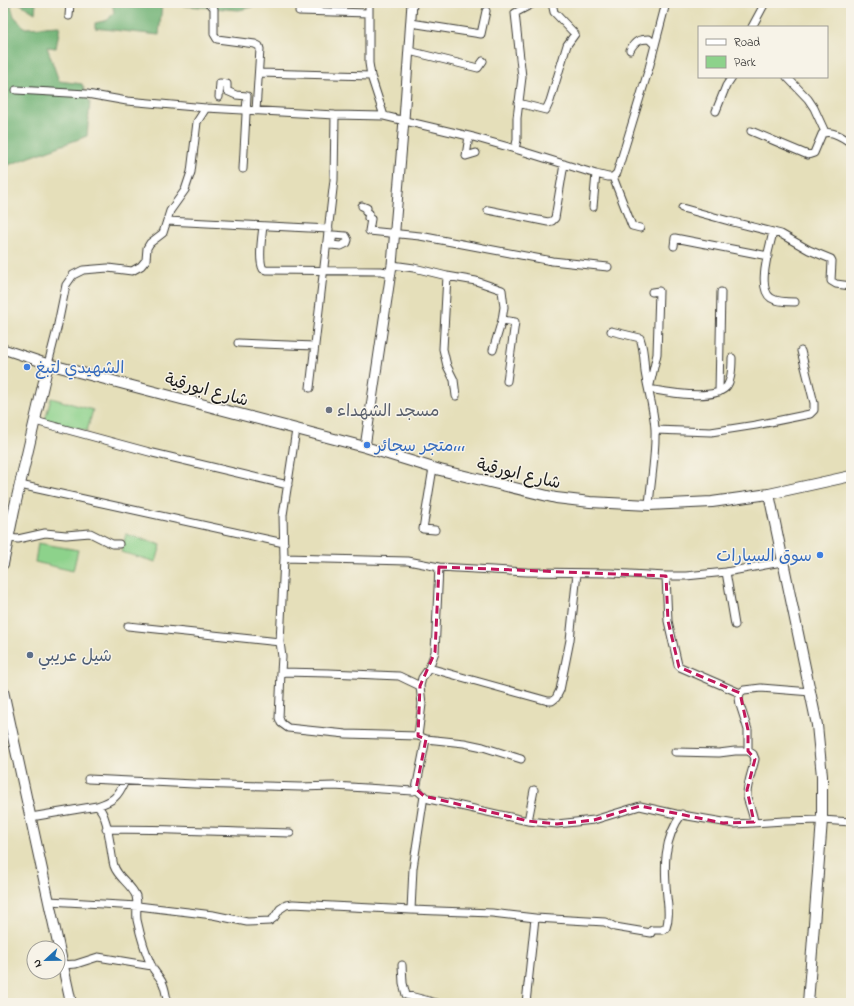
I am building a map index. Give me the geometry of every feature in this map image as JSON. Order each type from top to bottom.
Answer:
[{"type":"main road","points":[[365,447],[392,269],[412,3]]},
{"type":"main road","name":"شارع ابورقية","points":[[3,349],[48,364],[365,447],[433,468],[556,498],[590,502],[649,505],[712,502],[769,494],[851,476]]},
{"type":"main road","points":[[3,564],[48,364]]},
{"type":"main road","points":[[769,494],[782,562],[811,692],[817,725],[822,776],[822,820],[808,1003]]},
{"type":"main road","points":[[3,691],[57,940]]},
{"type":"main road","points":[[65,980],[70,1003]]},
{"type":"street","points":[[69,16],[70,3]]},
{"type":"street","points":[[208,3],[214,8],[214,34],[217,39],[255,44],[259,46],[259,73],[256,111]]},
{"type":"street","points":[[370,3],[369,63],[371,76],[384,116]]},
{"type":"street","points":[[515,149],[517,140],[518,103],[522,77],[515,13],[534,3]]},
{"type":"street","points":[[518,103],[546,110],[567,45],[575,34],[554,12],[552,3]]},
{"type":"street","points":[[16,90],[87,94],[127,101],[206,108],[335,115],[384,116],[469,136],[596,174],[613,177],[617,173],[649,68],[666,3]]},
{"type":"street","points":[[753,26],[765,3]]},
{"type":"street","points":[[299,11],[370,13]]},
{"type":"street","points":[[411,23],[481,34],[486,11]]},
{"type":"street","points":[[630,50],[635,42],[642,39],[649,39],[655,45]]},
{"type":"street","points":[[409,51],[478,68],[483,61]]},
{"type":"street","points":[[259,73],[371,76]]},
{"type":"street","points":[[716,111],[726,86],[731,78]]},
{"type":"street","points":[[789,78],[808,99],[814,108],[825,132]]},
{"type":"street","points":[[219,97],[220,83],[227,84],[227,91],[236,95],[247,96],[243,169]]},
{"type":"street","points":[[48,364],[66,285],[73,275],[83,270],[108,268],[132,271],[141,266],[146,260],[147,248],[150,243],[162,233],[170,211],[185,190],[191,172],[197,122],[206,108]]},
{"type":"street","points":[[310,388],[323,270],[329,244],[334,180],[335,115]]},
{"type":"street","points":[[751,132],[808,155],[814,153],[822,134],[825,132]]},
{"type":"street","points":[[825,132],[844,138],[851,143]]},
{"type":"street","points":[[469,136],[466,156],[476,153]]},
{"type":"street","points":[[488,210],[548,222],[552,221],[555,218],[564,164]]},
{"type":"street","points":[[593,206],[596,174]]},
{"type":"street","points":[[613,177],[632,226],[640,228]]},
{"type":"street","points":[[362,206],[367,208],[366,212],[369,213],[368,218],[371,219],[369,231],[420,236],[552,261],[608,267]]},
{"type":"street","points":[[682,208],[781,234],[809,250],[831,259],[831,281],[836,284],[851,286]]},
{"type":"street","points":[[167,221],[329,229]]},
{"type":"street","points":[[263,226],[261,265],[263,269],[266,270],[381,271],[414,268],[476,281],[502,290],[504,307],[502,320],[493,350]]},
{"type":"street","points":[[773,232],[763,282],[767,294],[771,298],[778,301],[795,302]]},
{"type":"street","points":[[674,246],[675,238],[768,256]]},
{"type":"street","points":[[447,276],[443,349],[446,366],[454,380],[456,396]]},
{"type":"street","points":[[648,389],[658,354],[659,291],[652,292]]},
{"type":"street","points":[[719,392],[721,292]]},
{"type":"street","points":[[502,320],[515,322],[507,381]]},
{"type":"street","points":[[611,331],[640,338],[642,344],[655,430],[649,505]]},
{"type":"street","points":[[238,343],[315,346]]},
{"type":"street","points":[[655,430],[711,432],[810,414],[814,410],[814,403],[801,351]]},
{"type":"street","points":[[648,389],[672,393],[711,394],[719,392],[727,386],[731,372],[732,358]]},
{"type":"street","points":[[35,421],[153,453],[288,485]]},
{"type":"street","points":[[296,430],[283,515],[284,558],[280,642],[282,657],[279,718],[281,723],[288,728],[346,734],[418,736],[426,739],[464,743],[483,747],[521,759]]},
{"type":"street","points":[[433,468],[423,528],[435,530]]},
{"type":"street","points":[[20,485],[284,543]]},
{"type":"street","points":[[8,538],[18,539],[44,534],[66,535],[90,533],[112,544],[119,544]]},
{"type":"street","points":[[284,558],[408,561],[439,567],[527,572],[611,573],[666,576],[686,576],[726,572],[782,562]]},
{"type":"street","points":[[418,736],[422,704],[420,686],[422,678],[435,652],[439,567]]},
{"type":"street","points":[[726,572],[735,625]]},
{"type":"street","points":[[428,668],[552,701],[556,698],[560,690],[570,640],[578,573]]},
{"type":"street","points":[[666,576],[668,620],[678,665],[740,693]]},
{"type":"street","points":[[128,626],[280,642]]},
{"type":"street","points":[[281,672],[399,676],[420,686]]},
{"type":"street","points":[[748,751],[748,730],[740,705],[740,693],[744,690],[761,688],[811,692]]},
{"type":"street","points":[[416,789],[426,739]]},
{"type":"street","points":[[675,752],[719,753],[748,751],[753,754],[755,759],[747,790],[747,797],[753,813],[754,822]]},
{"type":"street","points":[[88,779],[249,786],[334,786],[414,791],[416,789]]},
{"type":"street","points":[[31,817],[96,806],[110,802],[120,792],[125,781]]},
{"type":"street","points":[[416,789],[429,799],[528,821],[557,824],[594,820],[640,806],[735,824],[822,820],[851,822]]},
{"type":"street","points":[[528,821],[534,790]]},
{"type":"street","points":[[410,910],[413,868],[424,796]]},
{"type":"street","points":[[96,806],[101,808],[104,814],[106,829],[117,872],[130,886],[136,896],[138,906],[137,918],[140,932],[152,966],[162,981],[167,1003]]},
{"type":"street","points":[[49,901],[138,906],[212,915],[247,922],[270,921],[280,909],[286,905],[293,904],[492,914],[605,922],[615,927],[651,933],[652,930],[662,930],[666,928],[668,917],[666,852],[671,830],[682,814]]},
{"type":"street","points":[[106,829],[166,829],[290,833]]},
{"type":"street","points":[[526,1003],[535,918]]},
{"type":"street","points":[[66,965],[76,964],[98,957],[152,966]]},
{"type":"street","points":[[402,965],[402,983],[406,995],[437,1003]]},
{"type":"highlighted area","points":[[439,567],[666,576],[668,621],[679,667],[740,693],[748,730],[748,751],[755,759],[747,790],[754,822],[723,823],[640,806],[594,820],[557,824],[528,821],[424,796],[416,789],[426,739],[418,736],[420,686],[435,652]]},
{"type":"green space","points":[[3,3],[13,3],[11,6],[14,16],[25,28],[60,26],[56,48],[47,47],[59,81],[82,84],[90,102],[87,136],[3,167],[5,155],[3,147]]},
{"type":"green space","points":[[19,3],[36,3],[35,13]]},
{"type":"green space","points":[[112,3],[253,3],[252,7],[239,10],[162,4],[159,35],[95,28],[95,23],[108,20],[114,12]]},
{"type":"green space","points":[[51,398],[93,410],[87,431],[45,420]]},
{"type":"green space","points":[[126,534],[161,545],[156,562],[121,552]]},
{"type":"green space","points":[[38,543],[78,550],[73,571],[35,562]]},
{"type":"place","name":"الشهيدي لتبغ","points":[[27,367]]},
{"type":"place","name":"مسجد الشهداء","points":[[329,410]]},
{"type":"place","name":"متجر سجائر،،،","points":[[367,445]]},
{"type":"place","name":"سوق السيارات","points":[[820,555]]},
{"type":"place","name":"شيل عريبي","points":[[30,655]]}]
